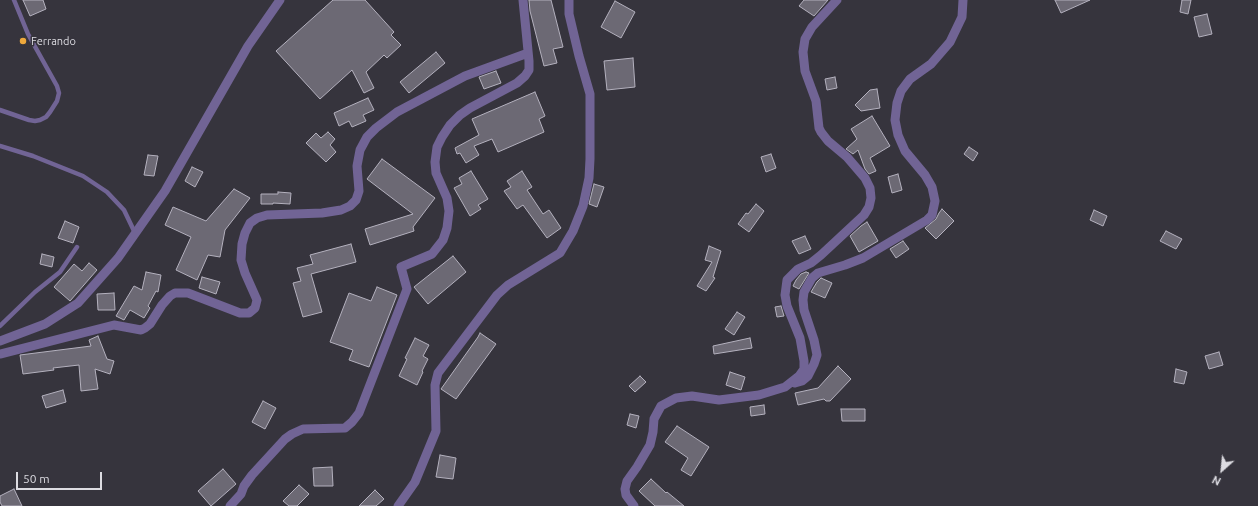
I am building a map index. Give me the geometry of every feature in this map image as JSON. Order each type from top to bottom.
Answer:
[{"type":"street","points":[[0,341],[45,324],[78,303],[118,258],[165,191],[248,46],[280,0]]},
{"type":"street","points":[[230,506],[241,494],[244,486],[252,475],[285,439],[292,434],[303,429],[345,428],[359,414],[407,290],[401,267],[432,254],[443,240],[447,228],[449,210],[447,198],[436,172],[435,162],[437,147],[450,125],[460,115],[470,108],[506,90],[526,76],[529,70],[523,0]]},
{"type":"street","points":[[398,506],[416,482],[436,431],[434,385],[438,373],[497,295],[508,285],[560,252],[573,231],[583,206],[589,178],[590,94],[569,14],[569,0]]},
{"type":"street","points":[[784,387],[800,376],[804,369],[800,338],[787,306],[785,295],[787,280],[798,269],[821,255],[864,215],[869,207],[871,198],[870,188],[865,178],[847,157],[828,141],[821,132],[819,128],[816,101],[805,70],[803,52],[805,39],[812,27],[837,0]]},
{"type":"street","points":[[634,506],[626,495],[626,481],[637,467],[650,445],[654,419],[661,406],[676,398],[692,396],[719,400],[759,395],[802,381],[808,376],[817,355],[803,300],[804,292],[812,278],[818,273],[862,258],[927,220],[932,215],[935,201],[932,187],[905,151],[898,135],[895,120],[897,103],[901,91],[910,79],[931,64],[950,42],[962,17],[963,0]]},
{"type":"street","points":[[1,355],[114,325],[141,330],[150,324],[162,305],[170,296],[175,294],[188,293],[240,313],[249,314],[255,308],[257,300],[245,274],[241,260],[242,244],[250,223],[257,218],[267,215],[322,213],[341,210],[350,206],[356,200],[359,191],[357,166],[360,150],[367,137],[376,128],[397,112],[465,76],[528,52]]},
{"type":"street","points":[[1,355],[10,338]]},
{"type":"lane","points":[[0,110],[29,120],[40,120],[46,117],[50,112],[57,101],[59,93],[57,86],[28,34],[14,0]]},
{"type":"lane","points":[[0,146],[33,156],[83,176],[107,192],[124,210],[135,233]]},
{"type":"lane","points":[[0,326],[35,292],[60,272],[77,247]]},
{"type":"building","points":[[23,0],[43,0],[46,9],[30,16]]},
{"type":"building","points":[[333,0],[365,0],[394,32],[391,35],[401,45],[387,58],[384,55],[366,72],[374,88],[364,93],[352,70],[320,99],[276,51]]},
{"type":"building","points":[[529,0],[551,0],[563,47],[553,49],[557,63],[544,66],[530,11]]},
{"type":"building","points":[[804,0],[828,0],[814,16],[799,6]]},
{"type":"building","points":[[1055,0],[1090,0],[1061,13]]},
{"type":"building","points":[[1182,0],[1191,0],[1188,14],[1180,12]]},
{"type":"building","points":[[615,1],[635,12],[621,38],[601,27]]},
{"type":"building","points":[[1207,14],[1212,34],[1199,37],[1194,17]]},
{"type":"building","points":[[436,52],[445,63],[409,93],[400,82]]},
{"type":"building","points":[[633,58],[635,87],[607,90],[604,61]]},
{"type":"building","points":[[496,71],[501,83],[484,89],[479,77]]},
{"type":"building","points":[[835,77],[837,88],[827,90],[825,79]]},
{"type":"building","points":[[877,89],[880,108],[861,111],[855,105],[870,90]]},
{"type":"building","points":[[535,92],[545,116],[539,119],[544,132],[498,152],[492,139],[474,146],[479,155],[466,163],[460,153],[457,154],[455,148],[479,135],[472,119]]},
{"type":"building","points":[[368,98],[374,110],[363,115],[366,121],[352,127],[349,121],[339,126],[334,113]]},
{"type":"building","points":[[872,116],[890,146],[870,158],[876,171],[869,174],[865,169],[858,150],[853,154],[846,149],[857,139],[851,129]]},
{"type":"building","points":[[328,132],[335,139],[330,145],[336,152],[326,162],[306,143],[316,133],[321,138]]},
{"type":"building","points":[[969,147],[978,153],[973,161],[964,154]]},
{"type":"building","points":[[771,154],[776,168],[766,172],[761,157]]},
{"type":"building","points":[[148,155],[158,156],[154,176],[144,175]]},
{"type":"building","points":[[382,159],[435,198],[413,227],[414,231],[370,245],[365,229],[413,214],[367,179]]},
{"type":"building","points":[[192,167],[203,172],[195,187],[185,181]]},
{"type":"building","points":[[471,171],[488,199],[478,205],[481,209],[470,216],[454,188],[462,184],[459,178]]},
{"type":"building","points":[[522,171],[532,187],[527,190],[543,214],[549,210],[561,228],[547,238],[523,205],[517,209],[504,191],[511,187],[507,181]]},
{"type":"building","points":[[898,174],[902,190],[892,193],[888,177]]},
{"type":"building","points":[[594,184],[604,187],[597,207],[589,204]]},
{"type":"building","points":[[234,189],[250,198],[225,230],[220,257],[208,255],[197,280],[176,270],[191,237],[165,225],[173,207],[206,221]]},
{"type":"building","points":[[278,192],[291,193],[290,204],[261,204],[261,194],[278,194]]},
{"type":"building","points":[[756,204],[764,211],[749,232],[738,224],[746,213],[748,214]]},
{"type":"building","points":[[942,209],[954,221],[936,239],[925,228],[936,219]]},
{"type":"building","points":[[1094,210],[1107,216],[1103,226],[1090,220]]},
{"type":"building","points":[[65,221],[79,227],[73,243],[58,238]]},
{"type":"building","points":[[867,222],[878,241],[859,252],[850,236]]},
{"type":"building","points":[[1166,231],[1182,239],[1176,249],[1160,241]]},
{"type":"building","points":[[805,236],[811,249],[799,254],[792,241]]},
{"type":"building","points":[[903,241],[909,249],[896,258],[890,249]]},
{"type":"building","points":[[351,244],[356,262],[311,274],[322,312],[303,317],[293,283],[301,281],[297,268],[313,264],[310,255]]},
{"type":"building","points":[[709,246],[721,251],[713,277],[715,278],[706,291],[697,286],[712,262],[705,260]]},
{"type":"building","points":[[42,254],[54,257],[52,267],[40,264]]},
{"type":"building","points":[[453,256],[466,272],[428,304],[414,287]]},
{"type":"building","points":[[89,263],[97,270],[70,301],[54,287],[74,264],[82,271]]},
{"type":"building","points":[[146,272],[161,275],[158,292],[156,291],[148,306],[150,308],[144,318],[130,310],[124,320],[116,316],[134,286],[142,290]]},
{"type":"building","points":[[806,272],[809,273],[799,289],[793,286],[801,274]]},
{"type":"building","points":[[202,277],[220,282],[216,294],[199,288]]},
{"type":"building","points":[[821,278],[832,283],[825,298],[811,292]]},
{"type":"building","points":[[377,287],[397,295],[369,367],[349,360],[353,350],[330,342],[349,293],[371,301]]},
{"type":"building","points":[[114,293],[115,310],[98,310],[97,294]]},
{"type":"building","points":[[781,306],[784,316],[777,317],[775,307]]},
{"type":"building","points":[[737,312],[745,317],[734,335],[725,329]]},
{"type":"building","points":[[480,333],[496,344],[456,399],[441,389]]},
{"type":"building","points":[[98,336],[107,359],[114,361],[110,374],[95,369],[98,389],[81,391],[79,365],[23,374],[20,355],[91,346],[89,340]]},
{"type":"building","points":[[415,338],[429,345],[423,356],[428,359],[417,385],[399,376],[407,359],[405,358]]},
{"type":"building","points":[[750,338],[752,348],[714,354],[713,346]]},
{"type":"building","points":[[1219,352],[1223,365],[1209,369],[1205,356]]},
{"type":"building","points":[[838,366],[851,379],[830,401],[826,401],[824,399],[798,405],[795,393],[818,388]]},
{"type":"building","points":[[1176,369],[1187,372],[1184,384],[1174,382]]},
{"type":"building","points":[[730,372],[745,377],[741,390],[726,385]]},
{"type":"building","points":[[640,376],[646,382],[635,392],[629,386]]},
{"type":"building","points":[[63,390],[66,402],[46,408],[42,396]]},
{"type":"building","points":[[263,401],[276,408],[265,429],[252,422]]},
{"type":"building","points":[[764,405],[765,414],[751,416],[750,407]]},
{"type":"building","points":[[841,409],[865,409],[865,421],[842,421]]},
{"type":"building","points":[[630,414],[639,416],[636,428],[627,425]]},
{"type":"building","points":[[677,426],[709,447],[691,476],[681,470],[688,458],[665,442]]},
{"type":"building","points":[[440,455],[456,458],[453,479],[436,477]]},
{"type":"building","points":[[332,467],[333,486],[314,486],[313,468]]},
{"type":"building","points":[[223,469],[236,484],[211,506],[198,491]]},
{"type":"building","points":[[651,479],[666,493],[667,492],[684,506],[655,506],[639,491]]},
{"type":"building","points":[[299,485],[309,494],[297,506],[289,506],[283,501]]},
{"type":"building","points":[[14,489],[22,506],[2,506],[0,496]]},
{"type":"building","points":[[375,490],[384,499],[376,506],[359,506]]},
{"type":"place","name":"Ferrando","points":[[23,41]]}]
